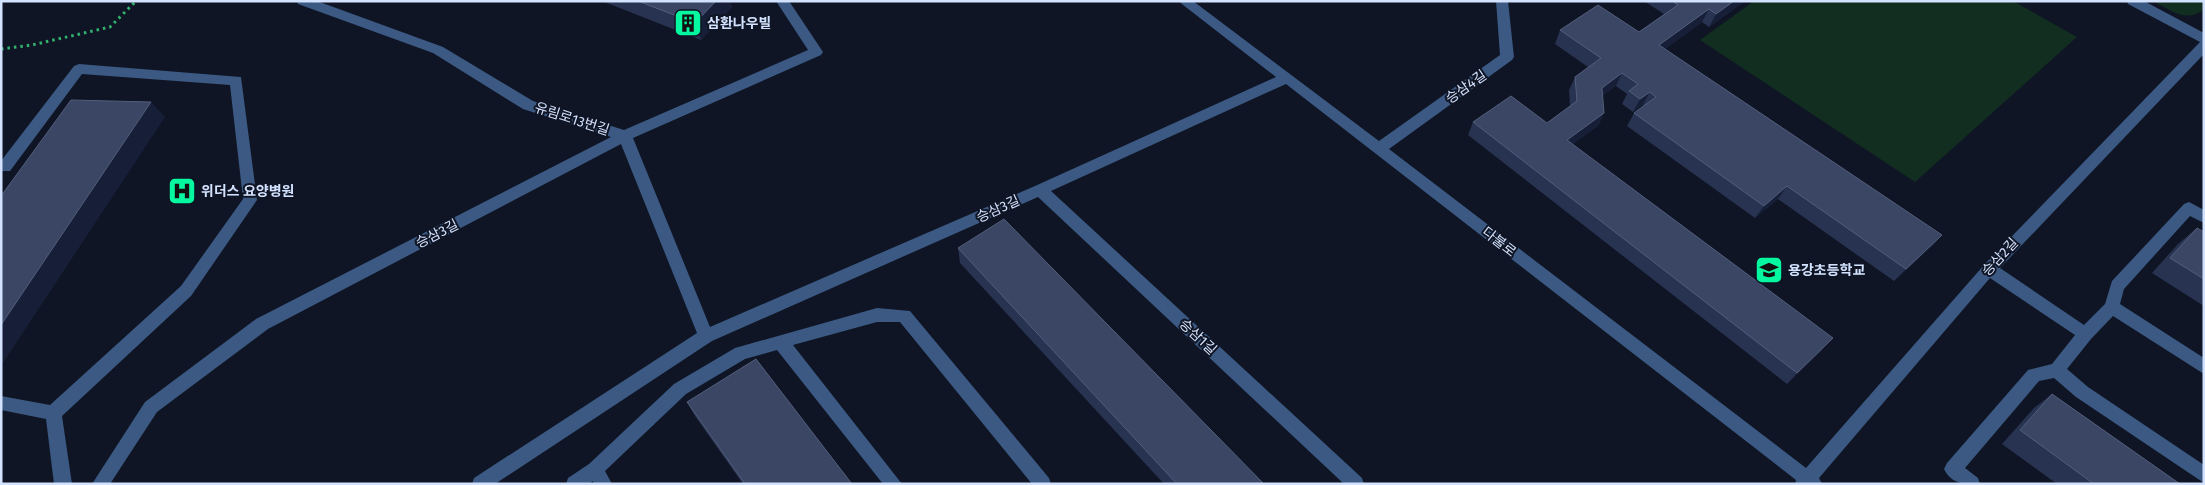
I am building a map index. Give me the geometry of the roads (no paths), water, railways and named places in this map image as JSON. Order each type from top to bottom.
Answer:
[{"type":"street","name":"유림로13번길","points":[[303,1],[438,50],[528,105],[625,136],[816,52],[782,1]]},
{"type":"street","name":"다불로","points":[[1184,1],[1287,78],[1808,482]]},
{"type":"street","name":"승삼4길","points":[[1378,149],[1507,57],[1502,1]]},
{"type":"street","points":[[2133,1],[2204,39]]},
{"type":"street","name":"승삼2길","points":[[1808,482],[1989,268],[2204,46]]},
{"type":"street","points":[[6,167],[79,69],[236,80],[250,200],[186,291],[53,413]]},
{"type":"street","name":"승삼3길","points":[[480,484],[706,336],[1040,190],[1287,78]]},
{"type":"street","points":[[625,136],[706,336]]},
{"type":"street","name":"승삼3길","points":[[100,484],[151,407],[262,324],[625,136]]},
{"type":"street","name":"승삼1길","points":[[1040,190],[1356,484]]},
{"type":"street","points":[[1972,484],[1953,469],[2034,374],[2057,370],[2086,334],[2112,307],[2117,286],[2189,208],[2204,217]]},
{"type":"street","points":[[1989,268],[2086,334]]},
{"type":"street","points":[[2112,307],[2204,367]]},
{"type":"street","points":[[574,484],[599,477],[680,389],[741,353],[876,315],[904,316],[1043,484]]},
{"type":"street","points":[[780,341],[894,484]]},
{"type":"street","points":[[2057,370],[2082,392],[2204,476]]},
{"type":"street","points":[[1,403],[53,413]]},
{"type":"street","points":[[53,413],[63,484]]},
{"type":"place","name":"삼환나우빌","points":[[688,23]]},
{"type":"place","name":"위더스 요양병원","points":[[182,191]]},
{"type":"place","name":"용강초등학교","points":[[1769,270]]}]
